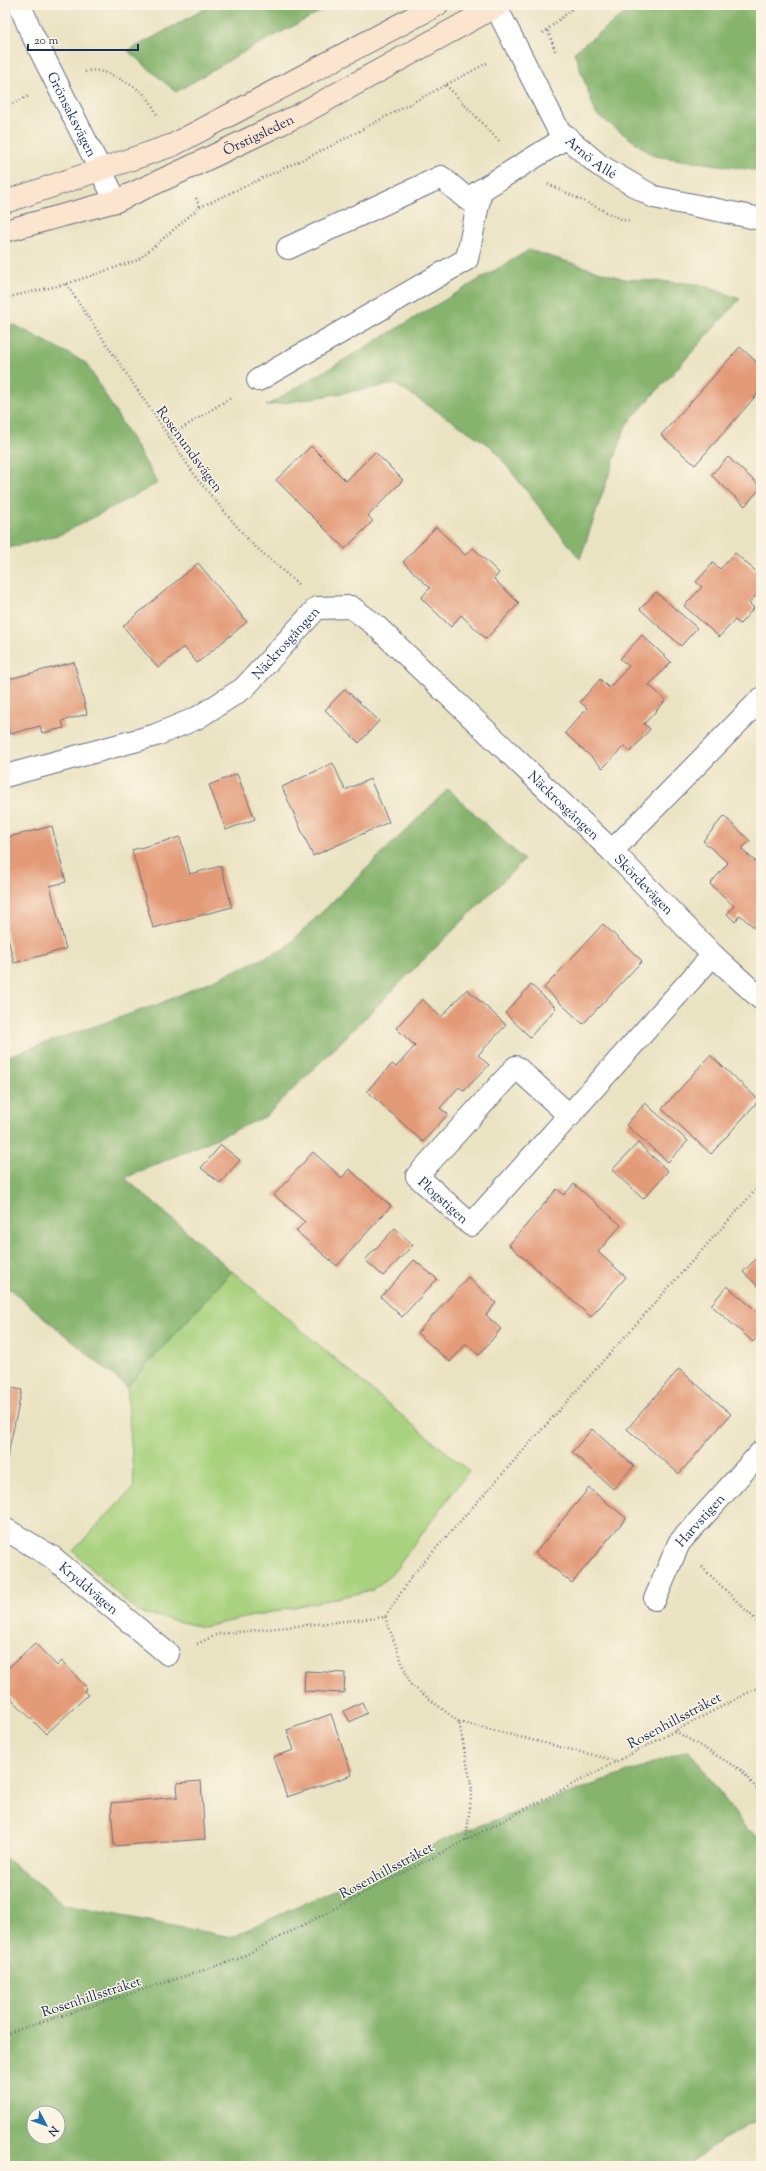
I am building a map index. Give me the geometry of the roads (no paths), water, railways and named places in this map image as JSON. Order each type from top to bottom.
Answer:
[{"type":"street","name":"Grönsaksvägen","points":[[20,5],[31,32],[99,171],[116,201]]},
{"type":"street","name":"Örstigsleden","points":[[5,202],[173,145],[437,5]]},
{"type":"street","name":"Örstigsleden","points":[[5,231],[116,201],[184,170],[299,115],[497,5]]},
{"type":"street","name":"Arnö Allé","points":[[497,5],[559,131],[599,165],[654,197],[761,219]]},
{"type":"street","points":[[288,248],[441,177],[467,199],[566,137]]},
{"type":"street","points":[[258,380],[467,259],[481,190]]},
{"type":"street","name":"Näckrosgången","points":[[5,776],[156,735],[197,718],[244,688],[317,608],[351,607],[375,625],[612,851]]},
{"type":"street","name":"Skördevägen","points":[[761,699],[612,851],[714,955],[761,999]]},
{"type":"street","name":"Plogstigen","points":[[570,1116],[516,1067],[417,1176],[471,1225],[570,1116],[714,955]]},
{"type":"street","name":"Harvstigen","points":[[655,1599],[679,1544],[761,1452]]},
{"type":"street","name":"Kryddvägen","points":[[5,1529],[52,1557],[168,1654]]}]
